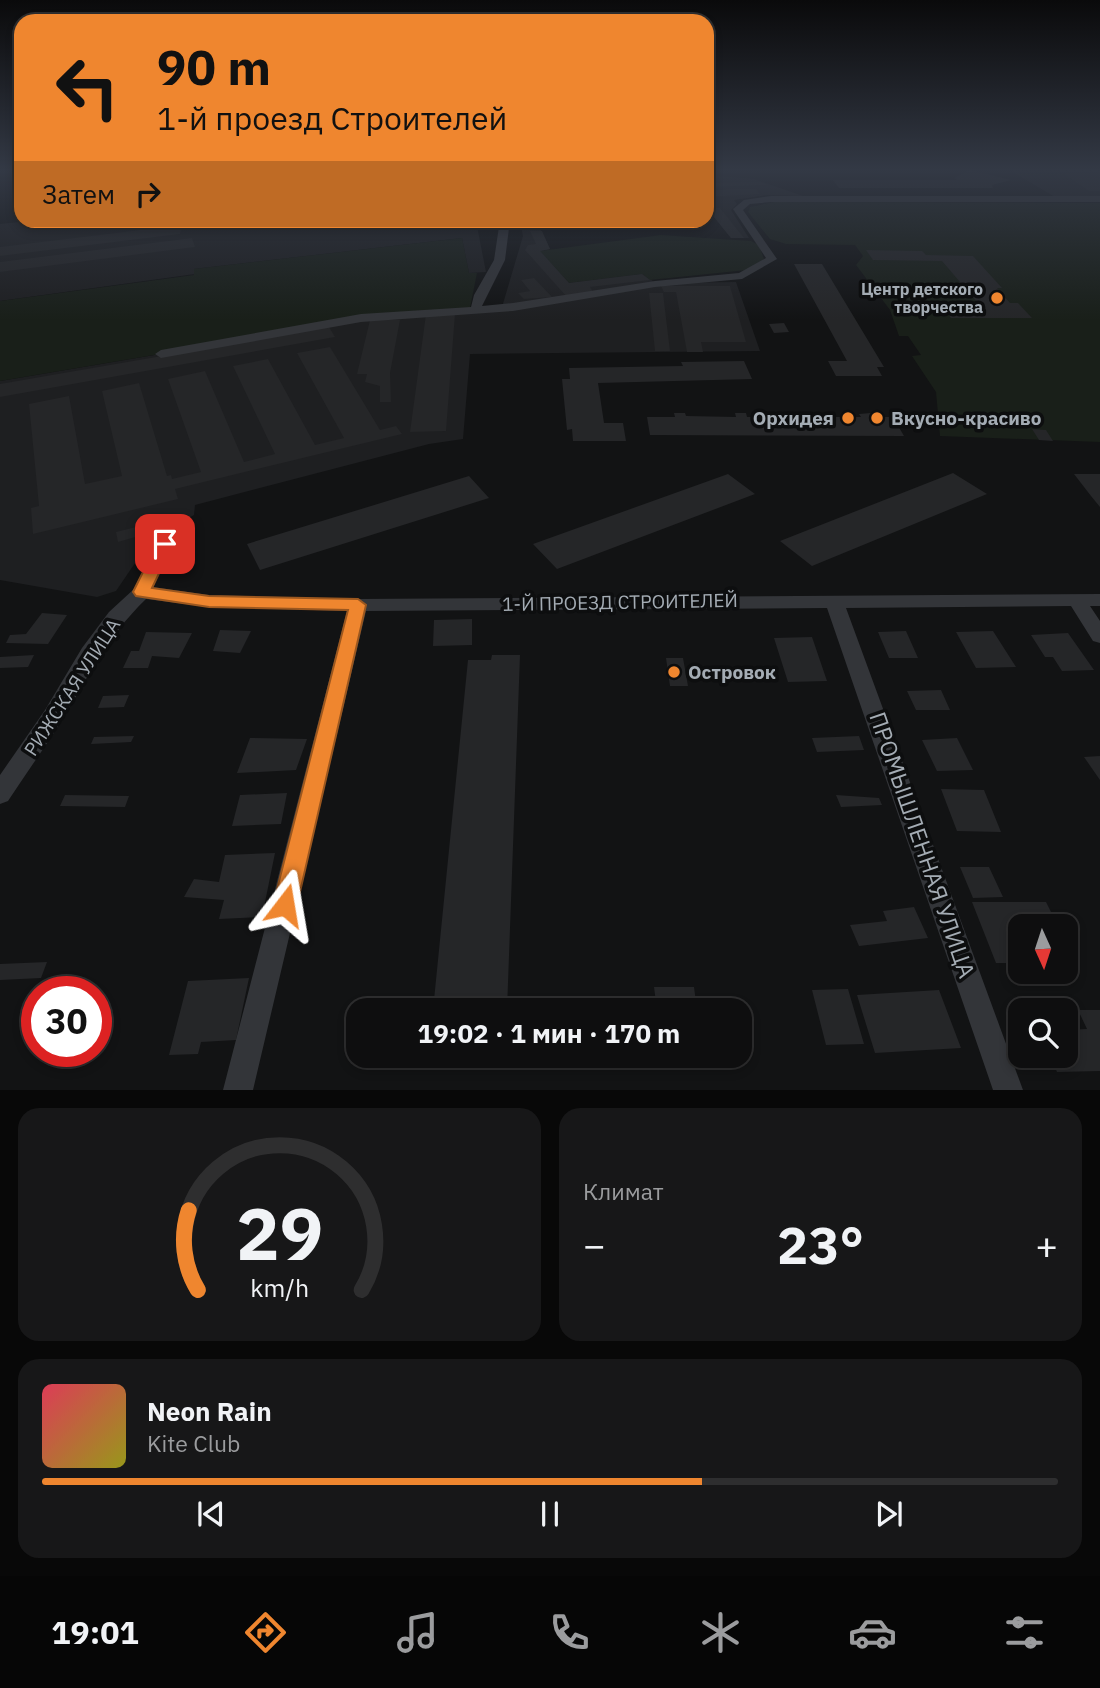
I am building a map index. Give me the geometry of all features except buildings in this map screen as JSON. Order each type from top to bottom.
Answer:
[{"type":"street","points":[[161,354],[361,318],[476,311],[655,285],[742,276],[772,259],[745,219]]},
{"type":"street","points":[[476,311],[477,297],[490,280],[506,239],[505,228]]},
{"type":"street","name":"РИЖСКАЯ УЛИЦА","points":[[0,794],[53,716],[89,653],[116,617],[142,592],[165,544]]},
{"type":"street","name":"1-Й ПРОЕЗД СТРОИТЕЛЕЙ","points":[[142,592],[209,601],[358,605],[1100,600]]},
{"type":"street","points":[[1076,600],[1100,636]]},
{"type":"street","name":"ПРОМЫШЛЕННАЯ УЛИЦА","points":[[834,601],[1008,1090]]},
{"type":"street","points":[[238,1090],[358,605]]},
{"type":"shaded area","points":[[716,219],[737,219],[749,238],[731,238]]},
{"type":"shaded area","points":[[754,219],[1100,219],[1100,442],[940,436],[936,392],[912,356],[921,355],[908,336],[899,336],[890,310],[856,265],[863,256],[855,245],[786,244],[770,239]]},
{"type":"shaded area","points":[[14,223],[14,228],[477,228],[486,272],[469,273],[462,238],[194,269],[195,274],[0,301],[0,224]]},
{"type":"shaded area","points":[[521,228],[540,228],[550,249],[541,251],[569,283],[642,274],[656,283],[736,282],[760,351],[470,354],[463,439],[429,444],[195,505],[194,515],[150,541],[116,591],[97,597],[0,580],[0,381],[366,319],[502,307],[523,236]]},
{"type":"shaded area","points":[[661,235],[751,241],[759,245],[764,259],[747,270],[650,280],[642,274],[569,283],[540,251]]},
{"type":"shaded area","points":[[462,238],[469,273],[477,273],[469,313],[366,319],[0,381],[0,301],[194,275],[194,269]]},
{"type":"place","name":"Центр детского творчества","points":[[997,298]]},
{"type":"place","name":"Орхидея","points":[[848,418]]},
{"type":"place","name":"Вкусно-красиво","points":[[877,418]]},
{"type":"place","name":"Островок","points":[[674,672]]},
{"type":"route","points":[[165,544],[151,567],[142,592],[209,601],[358,605],[285,905]]}]
